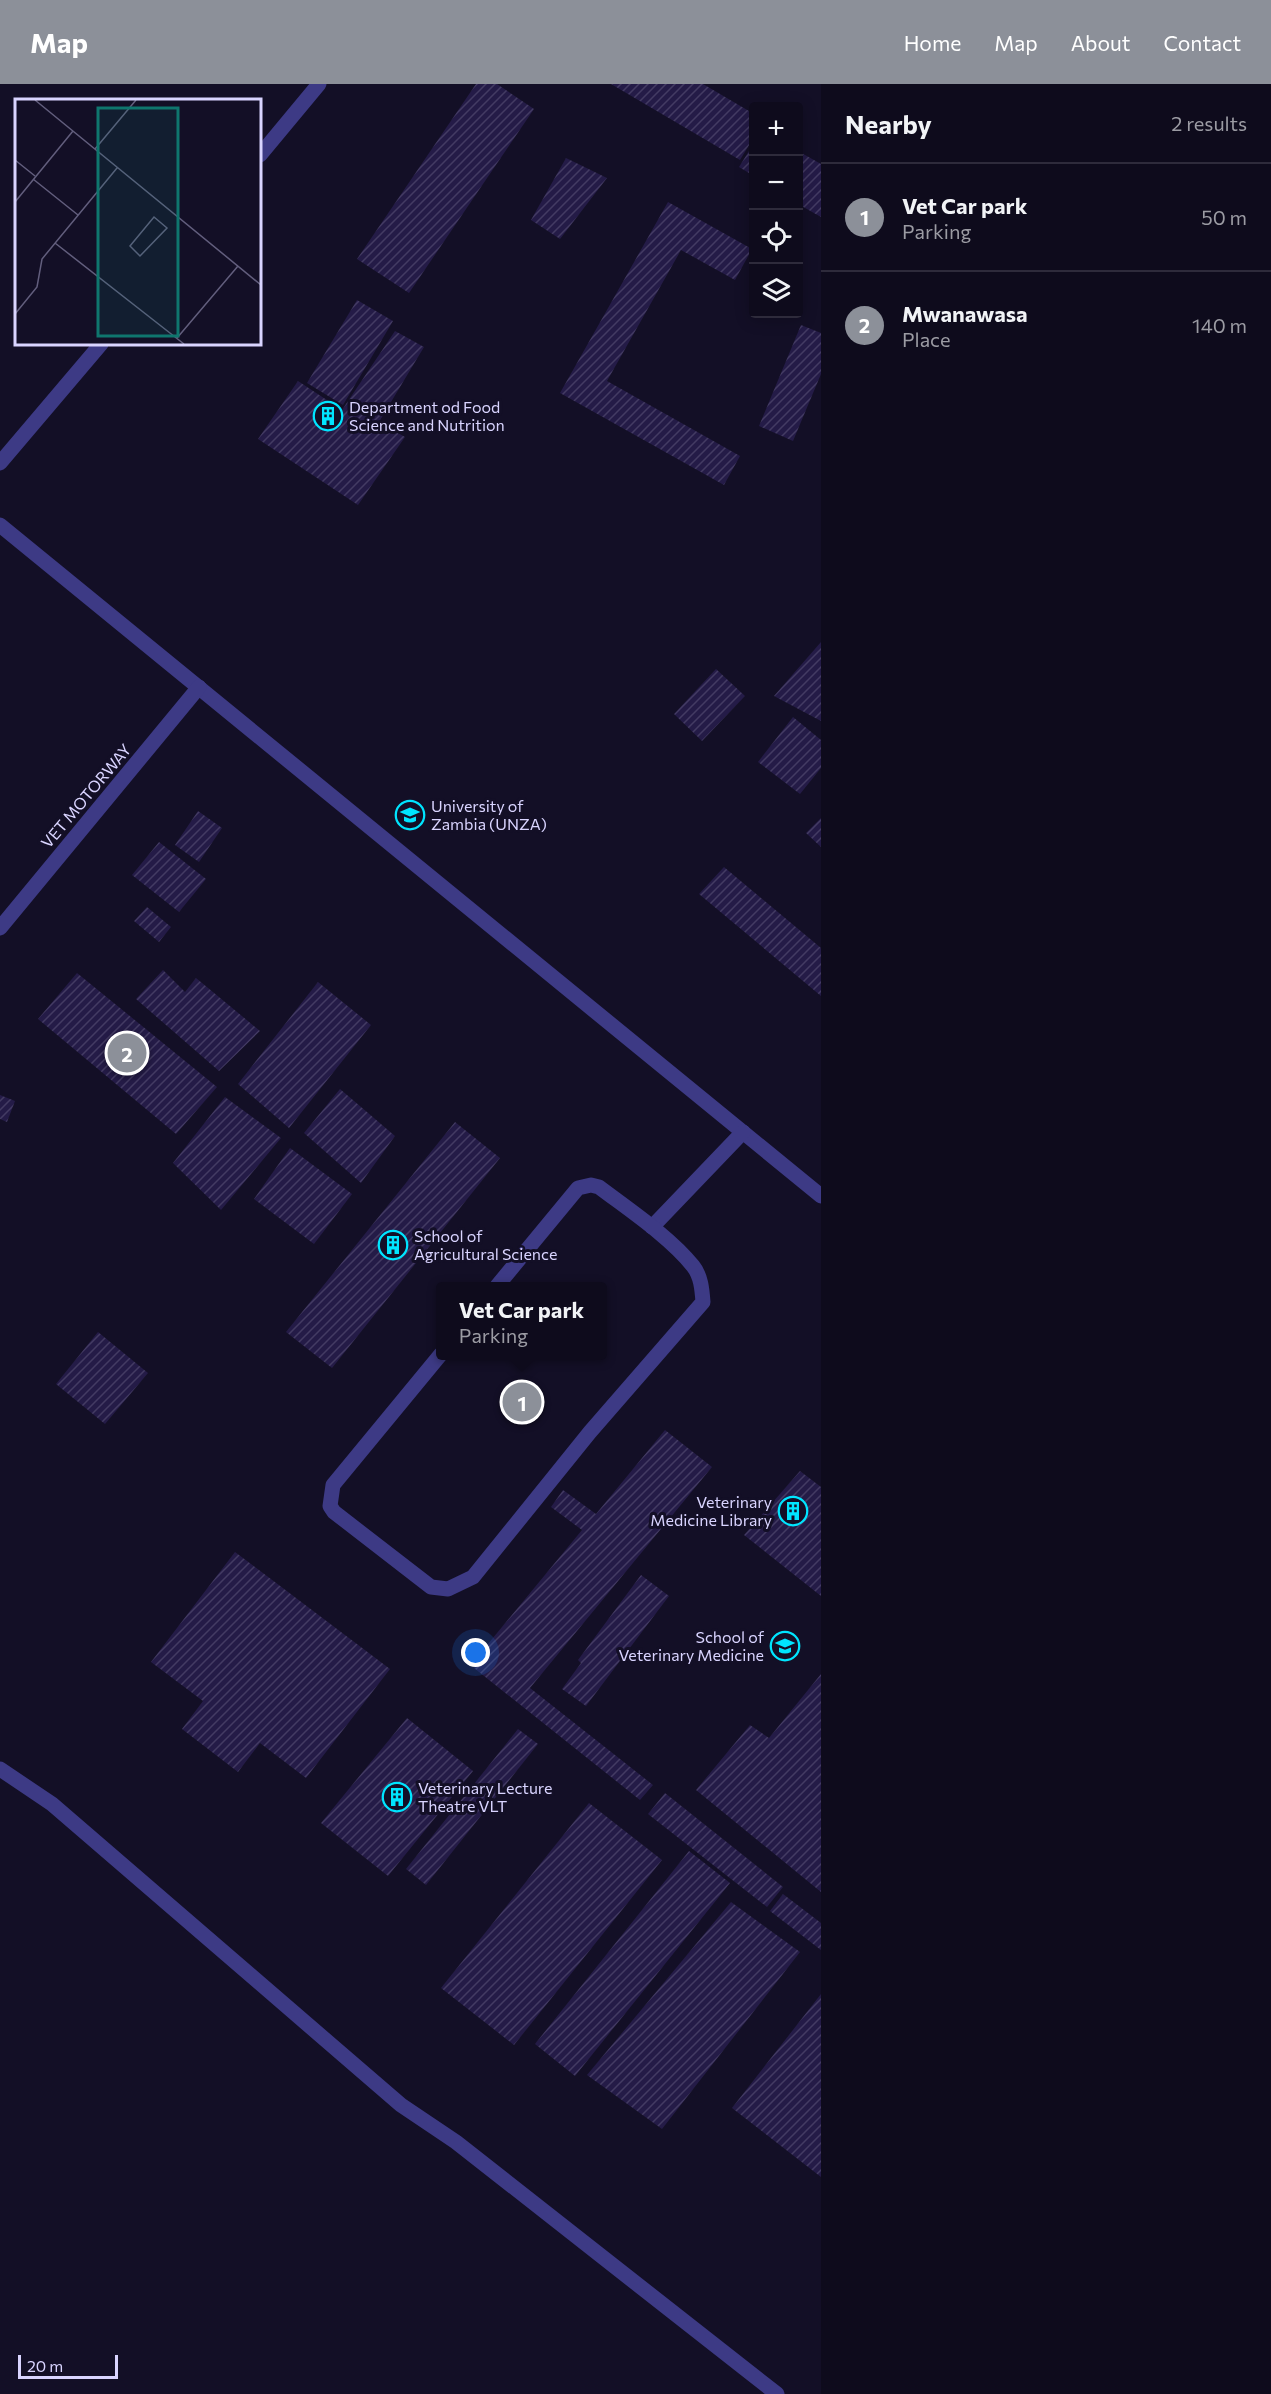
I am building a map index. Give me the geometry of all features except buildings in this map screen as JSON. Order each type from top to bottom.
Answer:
[{"type":"lane","points":[[261,154],[319,84]]},
{"type":"lane","points":[[0,463],[100,345]]},
{"type":"lane","points":[[0,525],[821,1196]]},
{"type":"lane","name":"VET MOTORWAY","points":[[0,928],[199,687]]},
{"type":"lane","points":[[652,1227],[743,1132]]},
{"type":"lane","points":[[436,1360],[333,1485],[330,1506],[334,1512],[431,1587],[448,1589],[473,1577],[590,1432],[703,1302],[701,1282],[693,1267],[652,1227],[599,1187],[591,1185],[578,1188],[501,1282]]},
{"type":"lane","points":[[0,1769],[52,1804],[401,2105],[456,2142],[777,2394]]},
{"type":"place","name":"Department od Food Science and Nutrition","points":[[328,416]]},
{"type":"place","name":"University of Zambia (UNZA)","points":[[410,815]]},
{"type":"place","name":"Mwanawasa","points":[[127,1053]]},
{"type":"place","name":"School of Agricultural Science","points":[[393,1245]]},
{"type":"place","name":"Vet Car park","points":[[522,1402]]},
{"type":"place","name":"Veterinary Medicine Library","points":[[793,1511]]},
{"type":"place","name":"School of Veterinary Medicine","points":[[785,1646]]},
{"type":"place","name":"Veterinary Lecture Theatre VLT","points":[[397,1797]]}]
